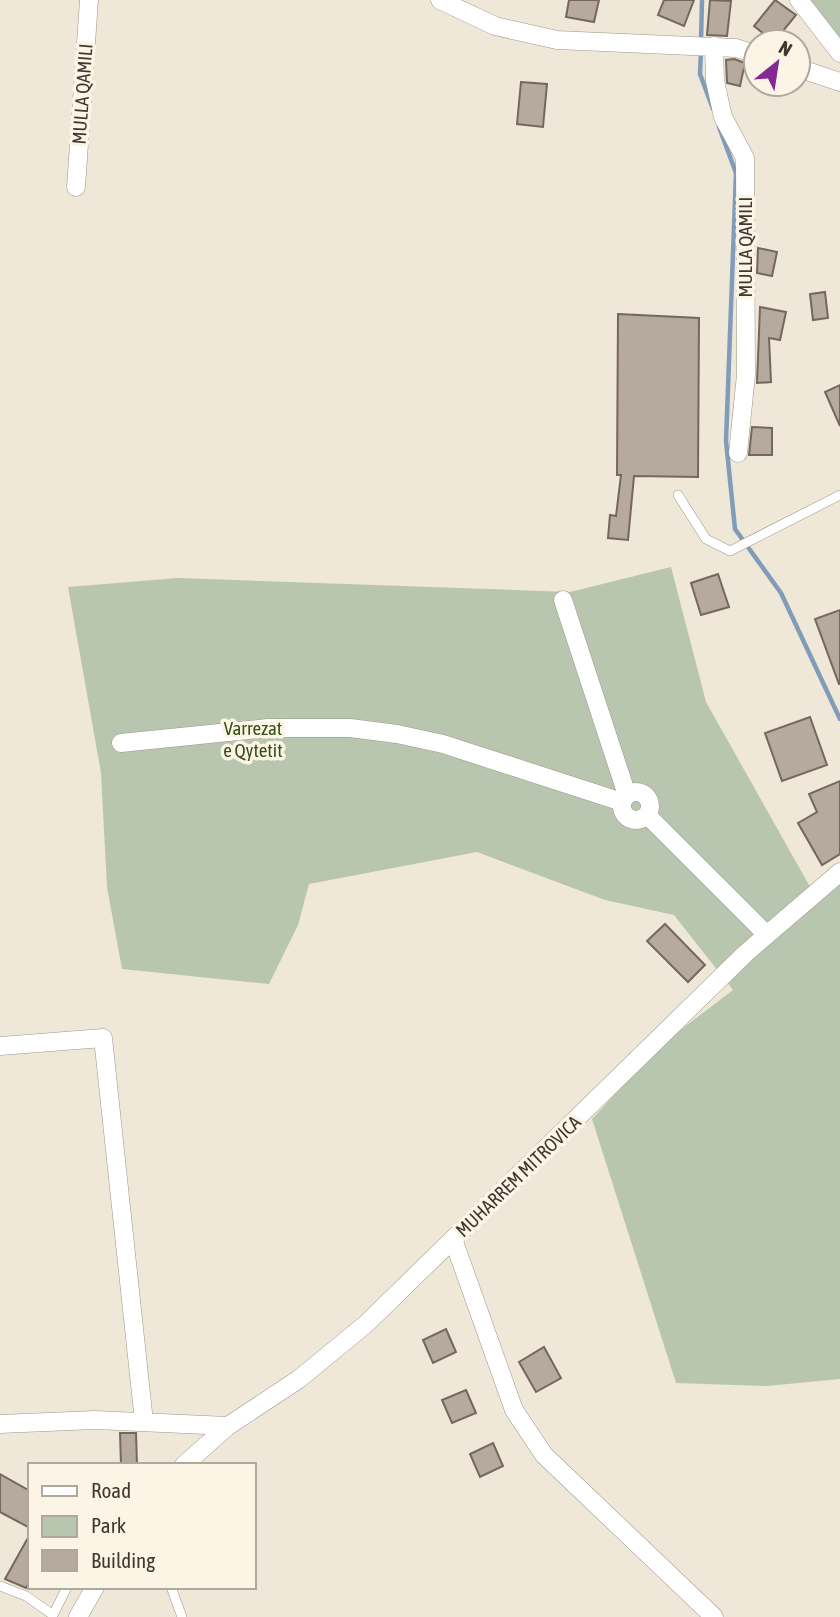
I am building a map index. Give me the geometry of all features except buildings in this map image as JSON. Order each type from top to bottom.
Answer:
[{"type":"street","name":"MULLA QAMILI","points":[[76,187],[89,0]]},
{"type":"street","points":[[440,0],[495,26],[557,40],[715,46],[742,50]]},
{"type":"street","points":[[799,0],[840,53]]},
{"type":"street","name":"MULLA QAMILI","points":[[715,46],[715,81],[723,117],[745,158],[746,375],[738,453]]},
{"type":"street","points":[[812,73],[840,82]]},
{"type":"street","points":[[563,600],[625,799],[623,812],[629,819],[639,821],[647,816],[766,935]]},
{"type":"street","points":[[121,743],[268,728],[373,731],[443,744],[625,799]]},
{"type":"street","name":"MUHARREM MITROVICA","points":[[186,1463],[228,1426],[299,1379],[366,1324],[766,935],[840,872]]},
{"type":"street","points":[[0,1046],[103,1038],[144,1422]]},
{"type":"street","points":[[453,1239],[514,1410],[544,1455],[713,1617]]},
{"type":"street","points":[[0,1424],[95,1420],[228,1426]]},
{"type":"street","points":[[78,1617],[94,1589]]},
{"type":"lane","points":[[678,495],[706,539],[730,551],[840,495]]},
{"type":"lane","points":[[0,1586],[26,1596],[53,1615],[66,1589]]},
{"type":"lane","points":[[172,1589],[182,1617]]},
{"type":"green space","points":[[809,0],[840,0],[840,40]]},
{"type":"green space","name":"Varrezat e Qytetit","points":[[671,567],[706,702],[818,901],[840,879],[840,1379],[767,1386],[676,1383],[592,1119],[662,1044],[733,990],[674,915],[605,900],[477,852],[309,884],[298,925],[269,984],[122,969],[107,887],[101,773],[68,587],[178,578],[570,592]]},
{"type":"waterway","points":[[701,41],[702,0]]},
{"type":"waterway","points":[[701,50],[700,74],[713,109]]},
{"type":"waterway","points":[[719,127],[736,173],[726,441],[735,529],[781,593],[840,719]]}]
